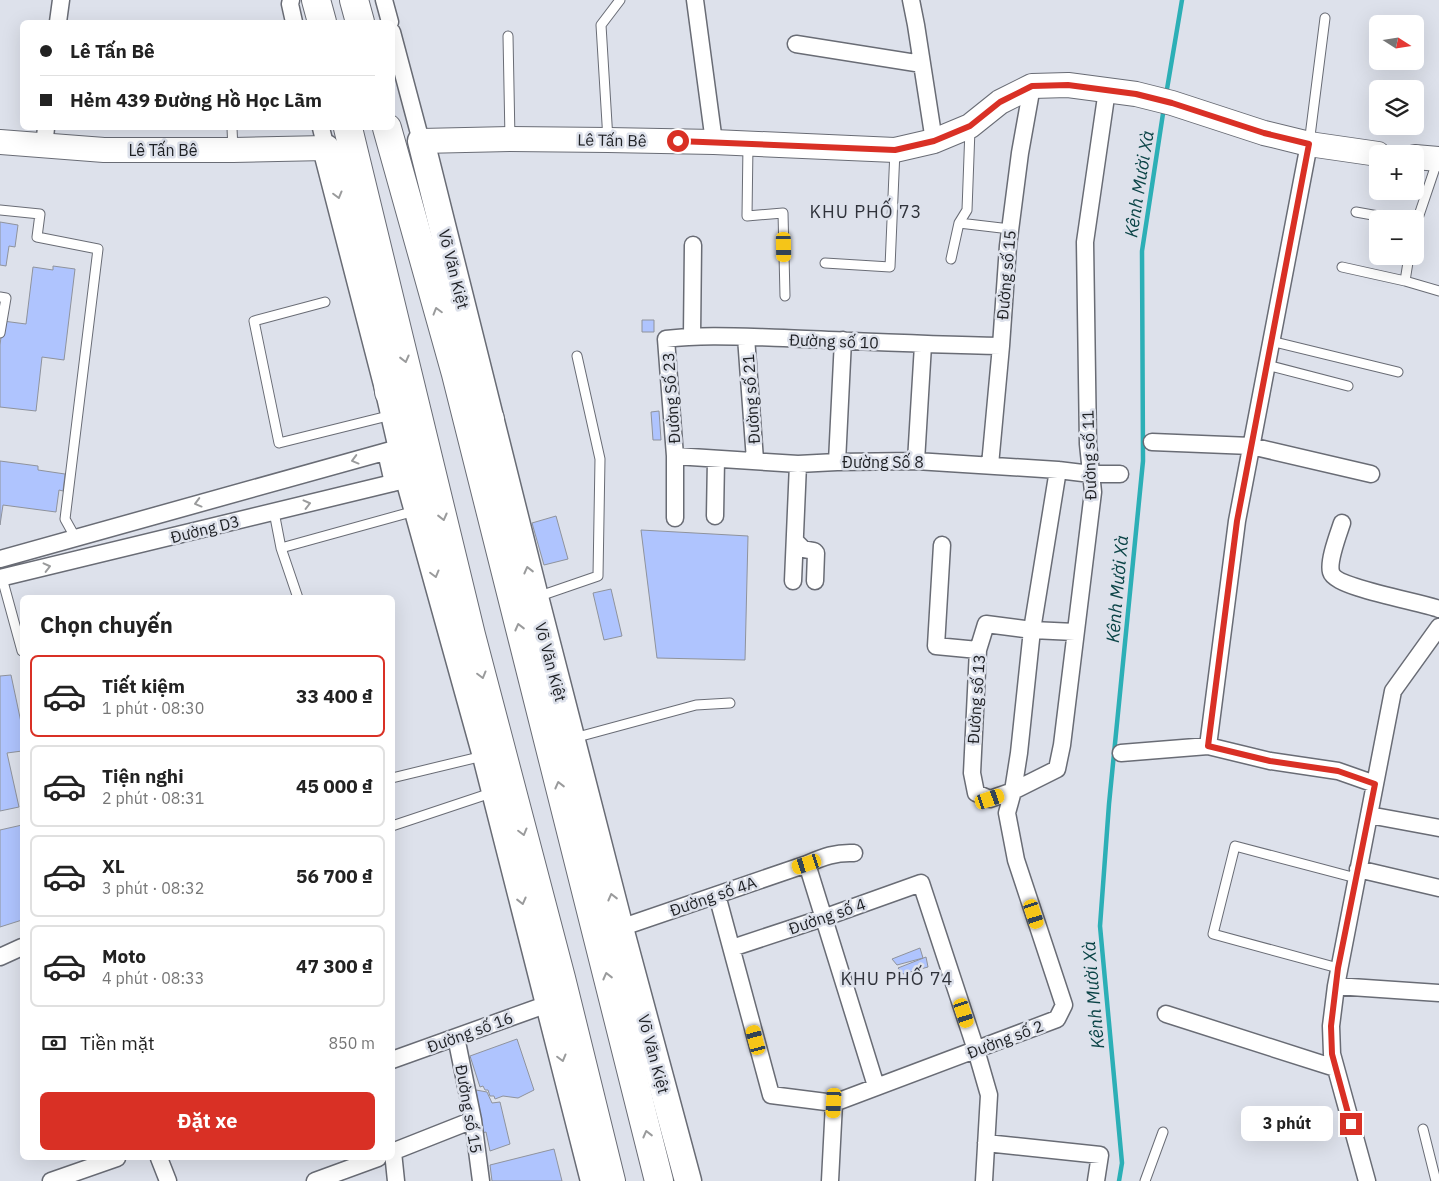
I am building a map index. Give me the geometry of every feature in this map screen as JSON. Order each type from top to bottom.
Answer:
[{"type":"highway","points":[[316,0],[321,20]]},
{"type":"highway","points":[[354,0],[359,20]]},
{"type":"highway","points":[[349,130],[469,626],[561,978],[611,1181]]},
{"type":"highway","name":"Võ Văn Kiệt","points":[[387,130],[398,173],[456,374],[659,1181]]},
{"type":"highway","points":[[373,227],[391,403]]},
{"type":"highway","points":[[456,374],[490,418]]},
{"type":"main road","points":[[323,138],[391,403],[394,449],[401,481],[418,510],[486,756],[594,1181]]},
{"type":"main road","name":"Võ Văn Kiệt","points":[[421,141],[535,598],[620,928],[688,1181]]},
{"type":"street","points":[[58,20],[61,0]]},
{"type":"street","points":[[384,0],[389,20]]},
{"type":"street","points":[[694,0],[714,142]]},
{"type":"street","points":[[911,0],[934,141]]},
{"type":"street","points":[[395,43],[421,141]]},
{"type":"street","points":[[796,44],[922,64]]},
{"type":"street","name":"Lê Tấn Bê","points":[[421,141],[510,139],[714,142],[895,150],[934,141],[970,126],[1000,102],[1032,86],[1068,85],[1136,94],[1172,103],[1264,133],[1309,144],[1369,153]]},
{"type":"street","name":"Đường số 15","points":[[990,465],[1010,229],[1020,153],[1032,86]]},
{"type":"street","name":"Đường số 11","points":[[1013,791],[1057,769],[1062,745],[1094,492],[1088,435],[1085,242],[1107,90]]},
{"type":"street","name":"Lê Tấn Bê","points":[[0,142],[45,137],[104,150],[232,139],[323,138]]},
{"type":"street","points":[[1208,746],[1237,521],[1309,144]]},
{"type":"street","points":[[692,336],[693,245]]},
{"type":"street","name":"Đường số 10","points":[[666,340],[692,336],[842,340],[922,345],[1001,346]]},
{"type":"street","name":"Đường số 21","points":[[746,337],[755,460]]},
{"type":"street","name":"Đường Số 23","points":[[666,340],[675,456],[675,518]]},
{"type":"street","points":[[837,462],[842,340]]},
{"type":"street","points":[[916,461],[922,345]]},
{"type":"street","points":[[1152,442],[1251,446],[1371,474]]},
{"type":"street","name":"Đường D3","points":[[0,559],[394,449]]},
{"type":"street","name":"Đường Số 8","points":[[675,456],[798,464],[916,461],[1058,470],[1091,474],[1120,474]]},
{"type":"street","points":[[715,516],[716,459]]},
{"type":"street","points":[[794,581],[798,464]]},
{"type":"street","points":[[1058,470],[1032,630],[1075,632]]},
{"type":"street","name":"Đường D3","points":[[1,578],[401,481]]},
{"type":"street","points":[[1342,523],[1331,563],[1333,576],[1346,584],[1404,600],[1427,604],[1439,609]]},
{"type":"street","points":[[795,541],[803,549],[816,553],[815,581]]},
{"type":"street","points":[[942,545],[936,646],[978,650]]},
{"type":"street","name":"Đường số 13","points":[[1013,791],[990,799],[976,794],[972,773],[978,650],[986,624],[1032,630]]},
{"type":"street","name":"Đường số 2","points":[[732,948],[771,1095],[834,1103],[1057,1019],[1064,1005],[1016,860],[1007,813],[1013,791],[1032,630]]},
{"type":"street","points":[[1367,1181],[1332,1054],[1331,1026],[1338,968],[1393,691],[1437,632]]},
{"type":"street","points":[[1121,753],[1208,746],[1270,761],[1338,771],[1375,784]]},
{"type":"street","points":[[1369,815],[1439,828]]},
{"type":"street","name":"Đường số 4A","points":[[620,928],[807,864],[826,855],[839,852],[854,852]]},
{"type":"street","points":[[807,864],[876,1086]]},
{"type":"street","points":[[1357,874],[1439,888]]},
{"type":"street","name":"Đường số 4","points":[[732,948],[921,883],[976,1050]]},
{"type":"street","points":[[717,895],[732,948]]},
{"type":"street","points":[[0,957],[20,948]]},
{"type":"street","points":[[1336,986],[1439,993]]},
{"type":"street","name":"Đường số 16","points":[[395,1059],[548,1004]]},
{"type":"street","points":[[1166,1014],[1335,1068]]},
{"type":"street","name":"Đường số 15","points":[[456,1037],[473,1120],[481,1181]]},
{"type":"street","points":[[976,1050],[989,1095],[984,1181]]},
{"type":"street","points":[[830,1181],[834,1103]]},
{"type":"street","points":[[395,1151],[473,1120]]},
{"type":"street","points":[[986,1143],[1100,1155],[1096,1181]]},
{"type":"street","points":[[51,1181],[111,1160]]},
{"type":"street","points":[[160,1160],[168,1181]]},
{"type":"street","points":[[315,1181],[373,1160]]},
{"type":"street","points":[[394,1160],[396,1181]]},
{"type":"lane","points":[[608,140],[601,25],[620,0]]},
{"type":"lane","points":[[1309,144],[1325,18]]},
{"type":"lane","points":[[508,36],[510,139]]},
{"type":"lane","points":[[951,259],[959,223],[967,210],[970,126]]},
{"type":"lane","points":[[748,144],[747,216],[783,213],[785,296]]},
{"type":"lane","points":[[826,263],[890,267],[895,150]]},
{"type":"lane","points":[[1418,210],[1431,158]]},
{"type":"lane","points":[[0,210],[40,214],[38,237],[98,248],[65,519],[75,537]]},
{"type":"lane","points":[[1356,212],[1369,214]]},
{"type":"lane","points":[[959,223],[1010,229]]},
{"type":"lane","points":[[1405,281],[1408,265]]},
{"type":"lane","points":[[1342,267],[1405,281],[1439,291]]},
{"type":"lane","points":[[0,297],[6,298],[0,333]]},
{"type":"lane","points":[[325,302],[254,320],[279,443],[391,403]]},
{"type":"lane","points":[[1271,341],[1398,372]]},
{"type":"lane","points":[[535,598],[598,576],[600,459],[576,356]]},
{"type":"lane","points":[[1267,365],[1348,386]]},
{"type":"lane","points":[[281,548],[418,510]]},
{"type":"lane","points":[[274,512],[281,548],[297,595]]},
{"type":"lane","points":[[1,578],[20,644]]},
{"type":"lane","points":[[572,739],[696,705],[730,703]]},
{"type":"lane","points":[[395,777],[486,756]]},
{"type":"lane","points":[[395,825],[494,792]]},
{"type":"lane","points":[[1338,968],[1213,934],[1235,846],[1357,874]]},
{"type":"lane","points":[[1423,1129],[1436,1181]]},
{"type":"lane","points":[[1145,1181],[1163,1132]]},
{"type":"building","points":[[0,222],[18,225],[15,247],[9,246],[6,266],[0,265]]},
{"type":"building","points":[[53,266],[75,269],[64,360],[42,357],[36,411],[0,407],[0,345],[3,321],[26,324],[33,267],[53,270]]},
{"type":"building","points":[[642,320],[654,320],[654,332],[642,332]]},
{"type":"building","points":[[659,411],[661,440],[653,440],[651,412]]},
{"type":"building","points":[[0,461],[38,466],[38,470],[65,474],[63,491],[59,490],[56,512],[3,505],[0,525]]},
{"type":"building","points":[[556,516],[568,559],[544,565],[532,523]]},
{"type":"building","points":[[641,530],[748,536],[745,660],[657,658]]},
{"type":"building","points":[[611,589],[622,636],[604,640],[593,593]]},
{"type":"building","points":[[11,675],[20,718],[20,751],[7,753],[19,807],[0,811],[0,676]]},
{"type":"building","points":[[20,825],[20,921],[0,927],[0,830]]},
{"type":"building","points":[[920,948],[923,958],[897,965],[892,959]]},
{"type":"building","points":[[926,957],[928,967],[903,974],[898,968]]},
{"type":"building","points":[[517,1039],[534,1090],[518,1098],[503,1096],[495,1099],[494,1096],[490,1096],[488,1090],[485,1090],[483,1086],[480,1087],[470,1056]]},
{"type":"building","points":[[476,1090],[487,1092],[492,1103],[500,1102],[510,1144],[490,1151],[486,1132],[482,1133]]},
{"type":"building","points":[[554,1149],[562,1181],[492,1181],[490,1165]]},
{"type":"waterway","name":"Kênh Mười Xà","points":[[1166,95],[1182,0]]},
{"type":"waterway","name":"Kênh Mười Xà","points":[[1119,1181],[1122,1163],[1100,926],[1109,804],[1143,461],[1142,251],[1164,107]]},
{"type":"district","name":"KHU PHỐ 73","points":[[866,211]]},
{"type":"district","name":"KHU PHỐ 74","points":[[897,978]]},
{"type":"route","points":[[678,141],[895,150],[934,141],[970,126],[1000,102],[1032,86],[1068,85],[1136,94],[1172,103],[1264,133],[1309,144],[1237,521],[1208,746],[1270,761],[1338,771],[1375,784],[1338,968],[1331,1026],[1332,1054],[1351,1124]]}]
